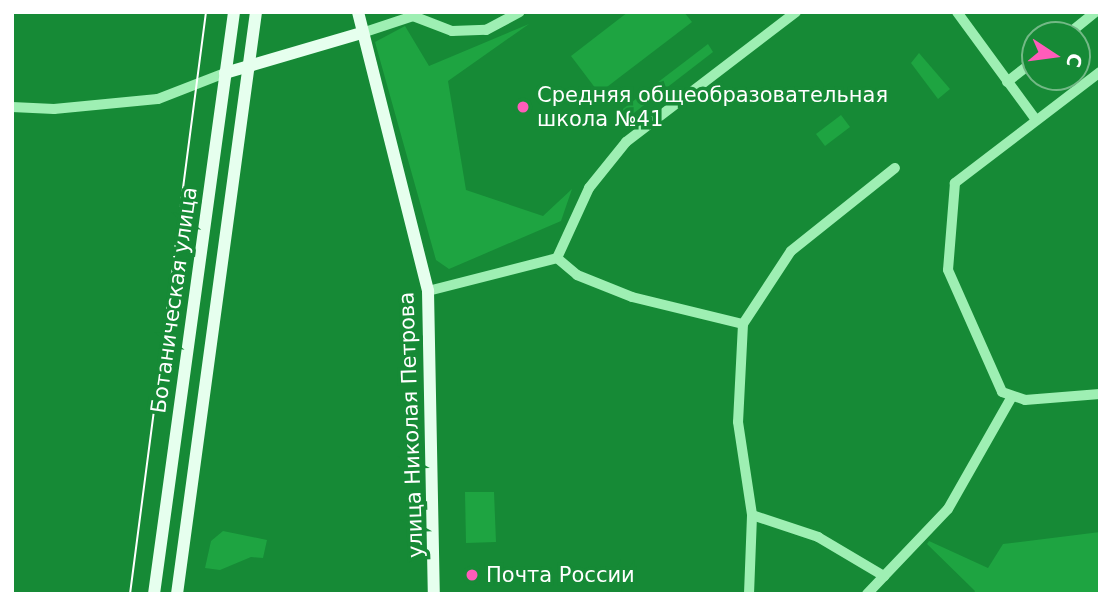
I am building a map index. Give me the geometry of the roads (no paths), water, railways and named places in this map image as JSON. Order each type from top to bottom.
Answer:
[{"type":"main road","name":"Ботаническая улица","points":[[154,594],[234,12]]},
{"type":"main road","name":"Ботаническая улица","points":[[177,594],[256,12]]},
{"type":"main road","name":"улица Николая Петрова","points":[[358,12],[428,291],[434,594]]},
{"type":"main road","points":[[225,73],[247,70],[362,33]]},
{"type":"street","points":[[362,33],[413,16],[452,31],[486,30],[520,12]]},
{"type":"street","points":[[557,258],[589,188],[626,142],[796,12]]},
{"type":"street","points":[[957,12],[1036,120]]},
{"type":"street","points":[[1007,82],[1021,71]]},
{"type":"street","points":[[1011,398],[996,381],[948,270],[952,198],[963,174],[1100,72]]},
{"type":"street","points":[[12,107],[54,109],[158,99],[225,73]]},
{"type":"street","points":[[749,594],[752,515],[738,422],[744,324],[791,251],[895,168]]},
{"type":"street","points":[[428,291],[557,258]]},
{"type":"street","points":[[557,258],[578,275],[632,297],[744,324]]},
{"type":"street","points":[[1011,398],[1100,394]]},
{"type":"street","points":[[867,594],[948,509],[1011,398]]},
{"type":"street","points":[[752,515],[818,537],[884,576]]},
{"type":"tram line","points":[[130,594],[206,12]]},
{"type":"tram line","points":[[482,12],[496,12]]},
{"type":"place","name":"Средняя общеобразовательная школа №41","points":[[523,107]]},
{"type":"place","name":"Почта России","points":[[472,575]]}]
